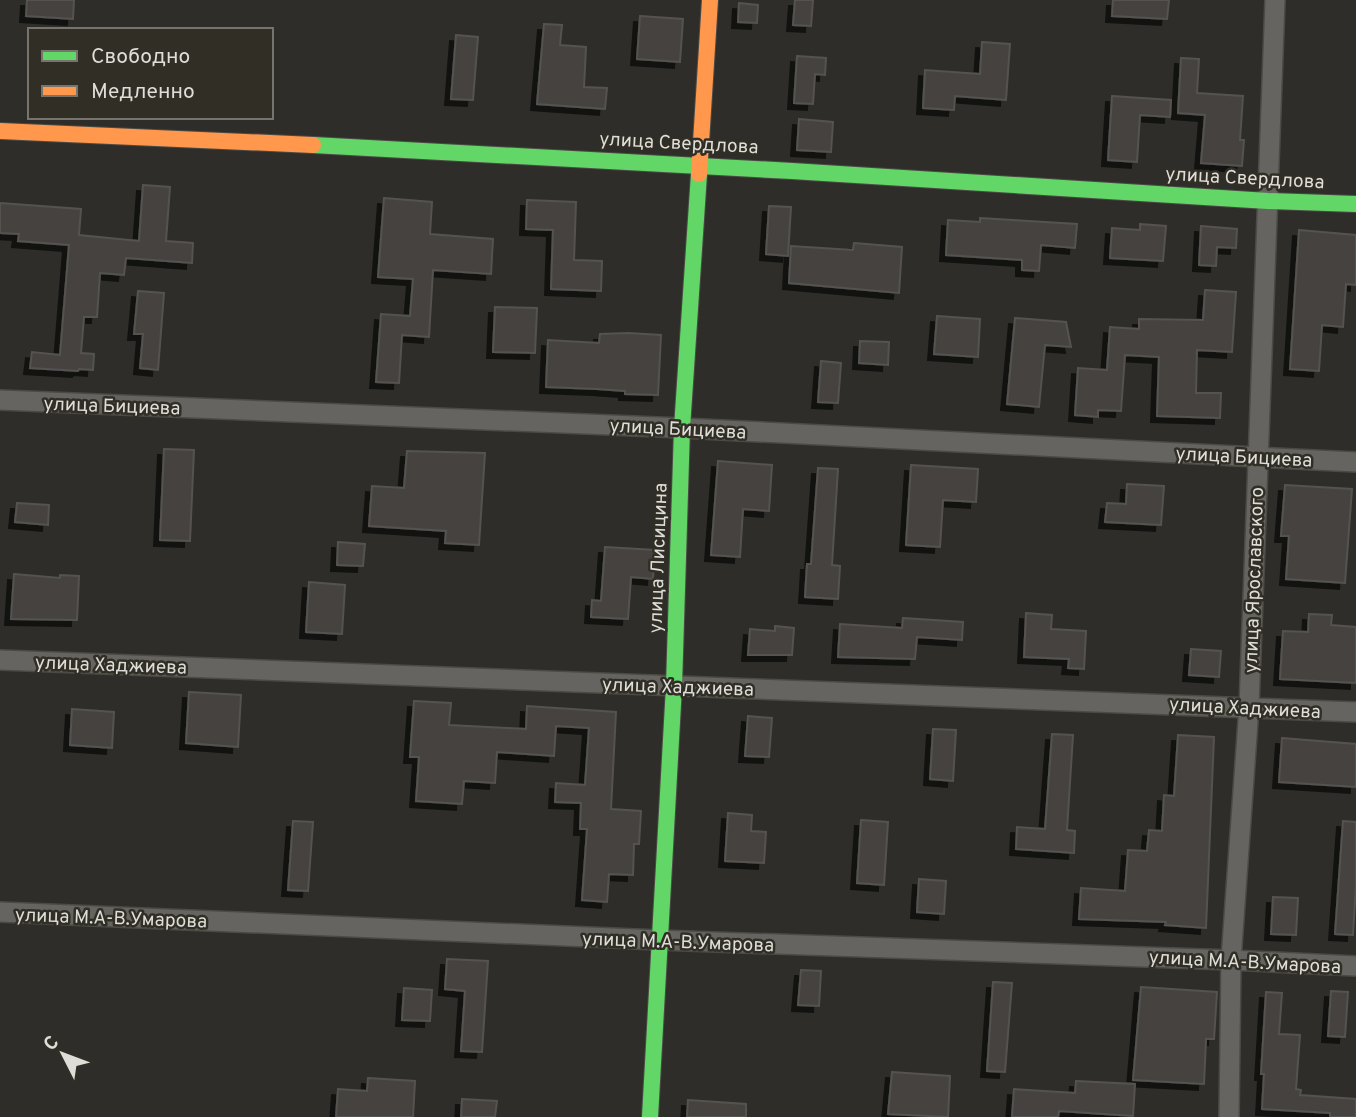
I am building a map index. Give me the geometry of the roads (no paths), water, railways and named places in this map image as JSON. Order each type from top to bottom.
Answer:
[{"type":"street","name":"улица Лисицина","points":[[650,1117],[674,686],[682,428],[710,0]]},
{"type":"street","name":"улица Ярославского","points":[[1229,1117],[1231,960],[1249,707],[1275,0]]},
{"type":"street","name":"улица Свердлова","points":[[0,131],[248,140],[699,164],[1268,201],[1356,204]]},
{"type":"street","name":"улица Бициева","points":[[0,400],[682,428],[1356,462]]},
{"type":"street","name":"улица Хаджиева","points":[[0,660],[1356,712]]},
{"type":"street","name":"улица М.А-В.Умарова","points":[[0,912],[1356,966]]}]
